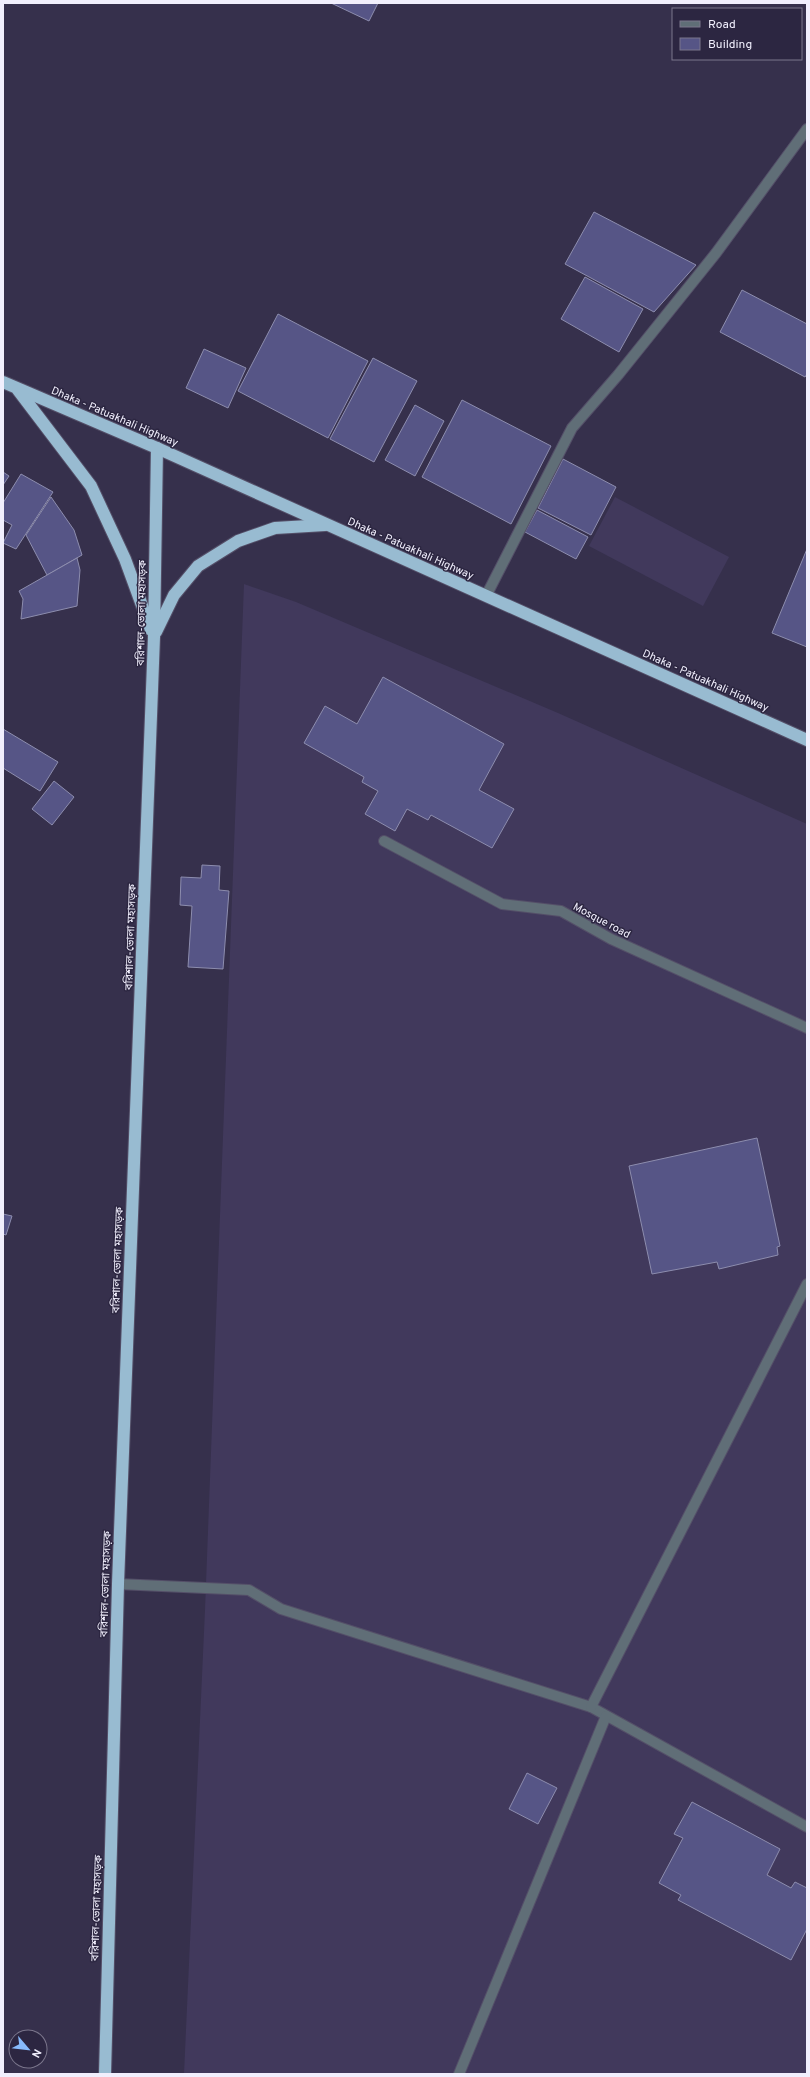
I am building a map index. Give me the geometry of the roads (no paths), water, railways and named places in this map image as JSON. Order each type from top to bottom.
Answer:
[{"type":"highway","name":"Dhaka - Patuakhali Highway","points":[[3,382],[157,448],[807,740]]},
{"type":"highway","points":[[18,389],[91,486],[125,558],[154,637]]},
{"type":"highway","name":"বরিশাল-ভোলা মহাসড়ক","points":[[105,2074],[118,1584],[154,637],[157,448]]},
{"type":"highway","points":[[154,637],[174,595],[198,566],[238,541],[275,528],[327,525]]},
{"type":"street","points":[[486,596],[572,428],[618,375],[716,253],[807,129]]},
{"type":"street","name":"Mosque road","points":[[384,841],[502,904],[560,911],[611,939],[807,1028]]},
{"type":"street","points":[[590,1707],[807,1284]]},
{"type":"street","points":[[118,1584],[249,1590],[281,1609],[590,1707],[807,1827]]},
{"type":"street","points":[[459,2074],[606,1716]]}]
